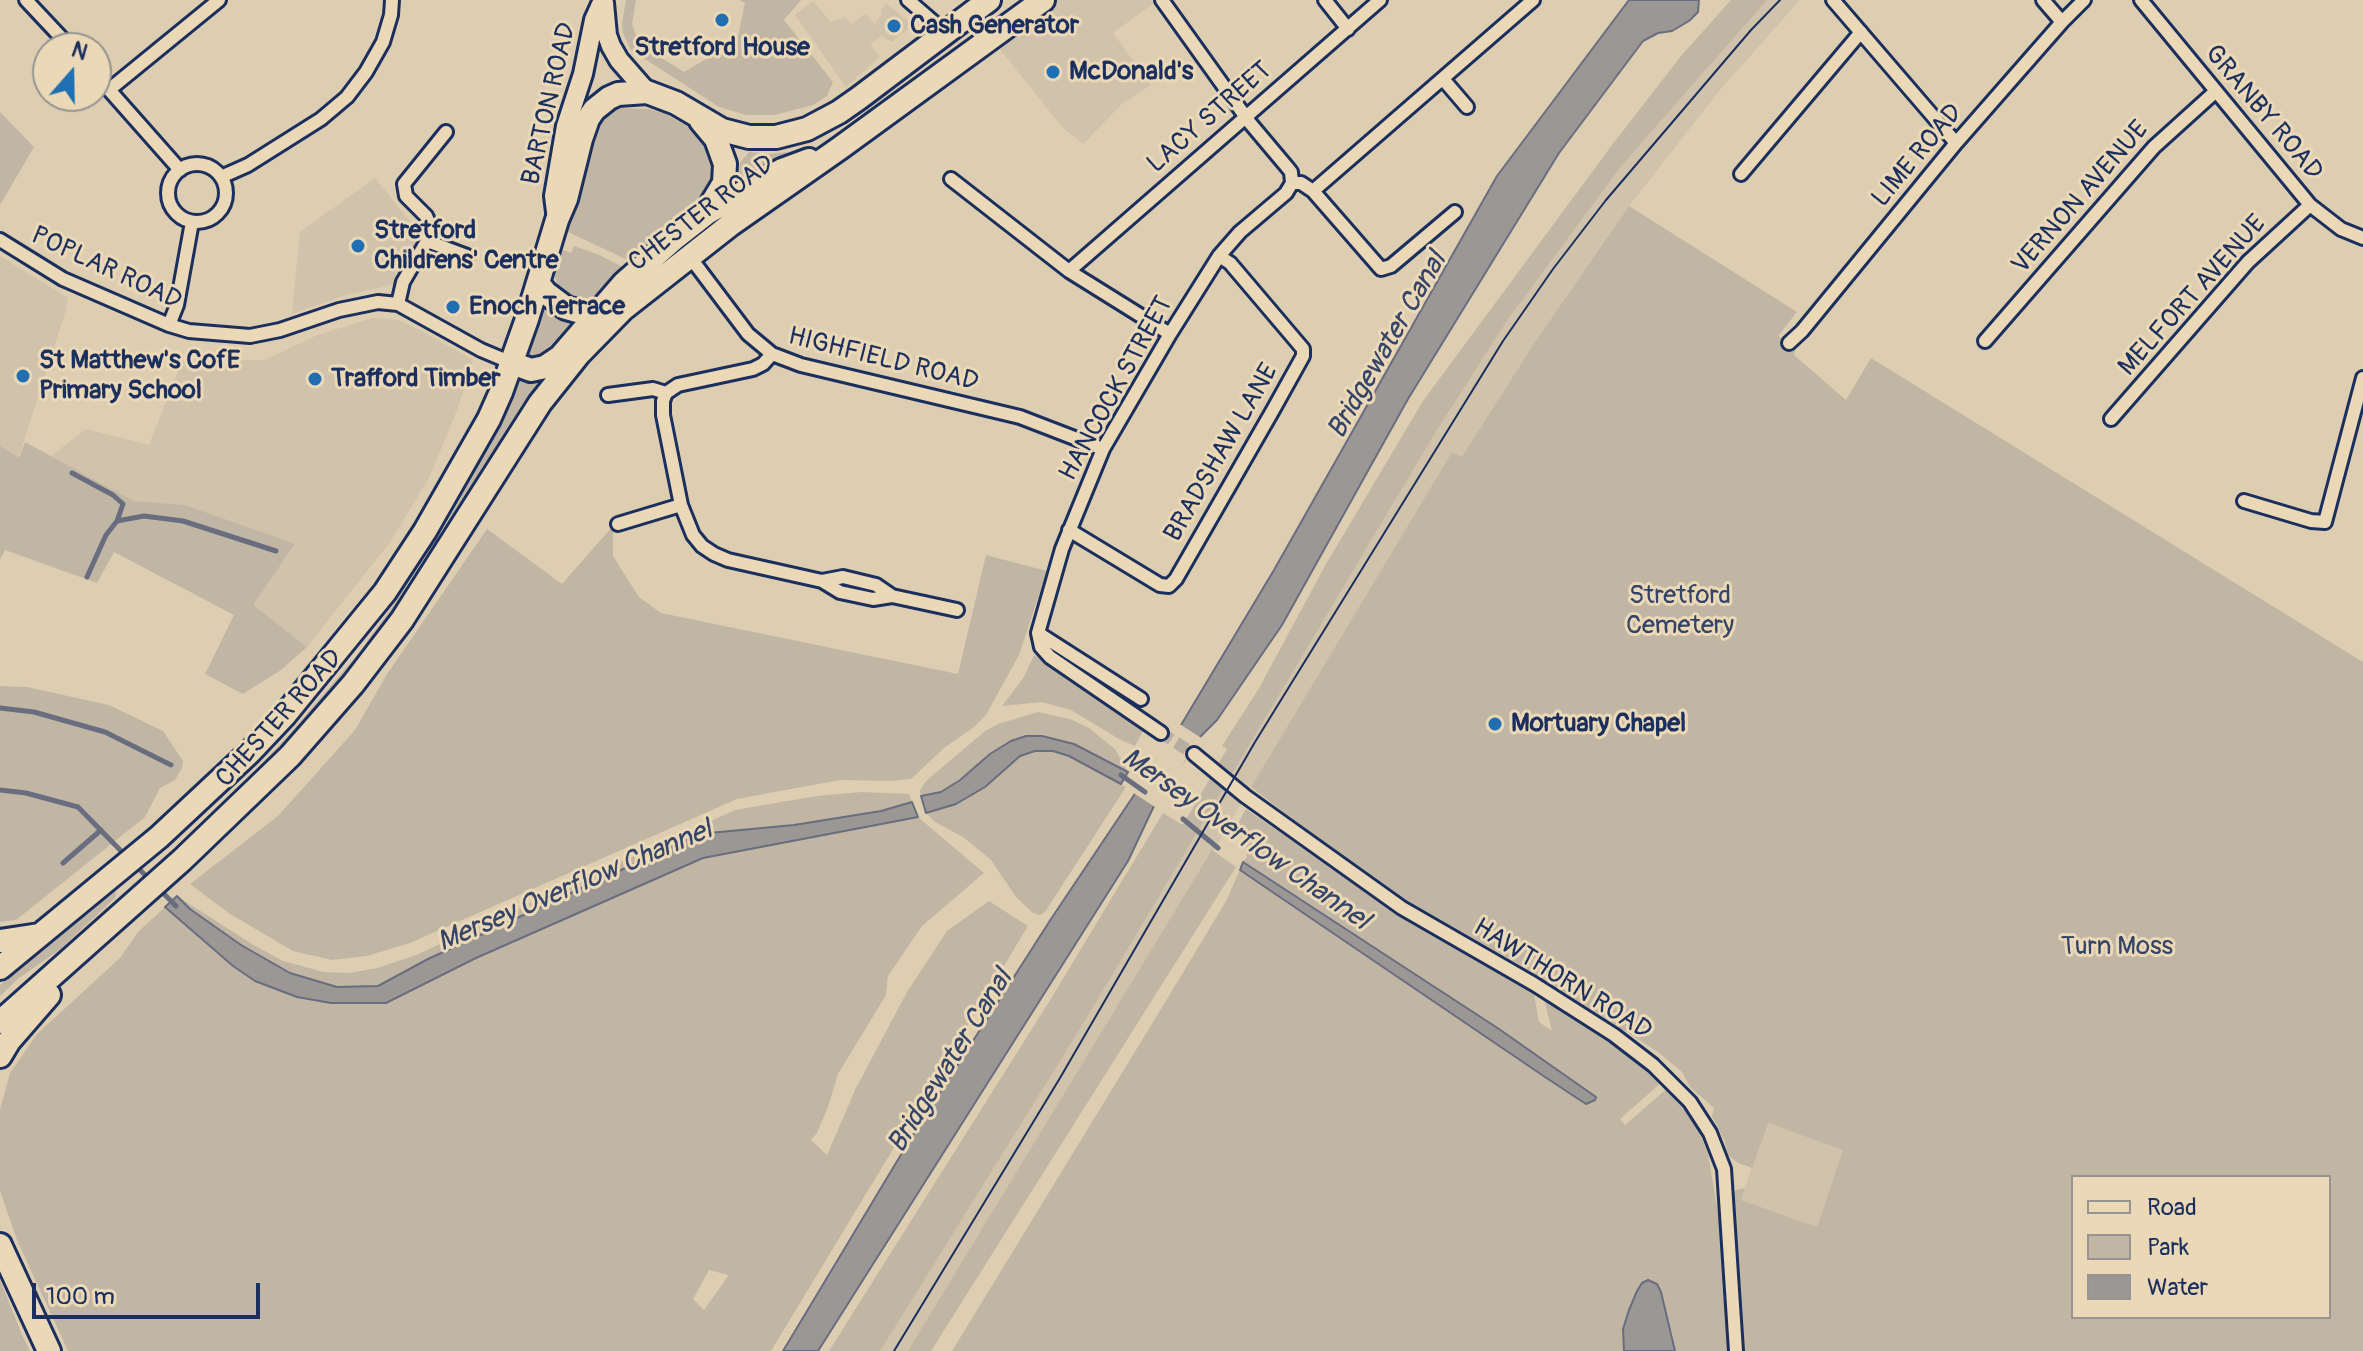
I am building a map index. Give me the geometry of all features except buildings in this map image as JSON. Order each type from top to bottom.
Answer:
[{"type":"highway","name":"CHESTER ROAD","points":[[0,968],[106,882],[214,787],[284,716],[385,592],[425,531],[489,419],[512,363],[566,199],[584,129],[594,110],[618,94],[647,92],[676,103],[722,130],[749,137],[776,137],[807,129],[859,98],[989,0]]},
{"type":"highway","name":"CHESTER ROAD","points":[[0,1022],[182,860],[290,756],[353,684],[402,620],[540,403],[579,354],[623,309],[730,225],[1043,0]]},
{"type":"highway","name":"CHESTER ROAD","points":[[698,118],[716,139],[725,164],[724,183],[707,213]]},
{"type":"highway","name":"CHESTER ROAD","points":[[540,403],[560,357],[595,313],[636,271],[707,213],[782,170],[840,148]]},
{"type":"highway","points":[[538,283],[566,308],[595,313]]},
{"type":"highway","points":[[512,363],[531,370],[545,367],[560,357]]},
{"type":"highway","points":[[0,1056],[33,1013],[131,906]]},
{"type":"highway","points":[[0,941],[41,935]]},
{"type":"highway","points":[[0,1245],[49,1351]]},
{"type":"main road","name":"BARTON ROAD","points":[[603,0],[611,46],[647,92]]},
{"type":"main road","name":"BARTON ROAD","points":[[557,220],[554,196],[566,126],[583,74],[594,20],[603,0]]},
{"type":"street","points":[[26,0],[56,32]]},
{"type":"street","points":[[112,87],[219,0]]},
{"type":"street","points":[[221,177],[248,165],[321,119],[347,97],[383,42],[392,0]]},
{"type":"street","points":[[908,0],[945,32]]},
{"type":"street","points":[[1162,0],[1245,117],[1291,172],[1292,183],[1301,183],[1313,191],[1381,269],[1391,266],[1455,212]]},
{"type":"street","points":[[1325,0],[1348,29]]},
{"type":"street","name":"LACY STREET","points":[[1069,271],[1380,0]]},
{"type":"street","points":[[1313,191],[1533,0]]},
{"type":"street","points":[[1833,0],[1956,143]]},
{"type":"street","points":[[2043,0],[2062,22]]},
{"type":"street","name":"LIME ROAD","points":[[1789,343],[1956,143],[2084,0]]},
{"type":"street","name":"GRANBY ROAD","points":[[2141,0],[2310,205],[2341,229],[2363,238]]},
{"type":"street","points":[[1741,174],[1861,32]]},
{"type":"street","points":[[1443,79],[1467,107]]},
{"type":"street","points":[[112,91],[180,170]]},
{"type":"street","name":"VERNON AVENUE","points":[[1985,341],[2154,147],[2216,91]]},
{"type":"street","points":[[446,132],[404,184],[406,196],[426,216],[430,225],[427,241],[403,282],[398,304],[481,350],[512,363]]},
{"type":"street","points":[[204,165],[221,177],[226,187],[225,200],[212,218],[192,222],[179,216],[171,206],[168,195],[171,180],[180,170],[204,165]]},
{"type":"street","points":[[951,179],[1069,271],[1170,334]]},
{"type":"street","name":"HANCOCK STREET","points":[[1161,733],[1050,657],[1041,647],[1038,633],[1069,530],[1103,449],[1219,256],[1251,222],[1286,193],[1292,183]]},
{"type":"street","name":"MELFORT AVENUE","points":[[2111,419],[2248,262],[2310,205]]},
{"type":"street","points":[[169,325],[182,283],[192,222]]},
{"type":"street","name":"POPLAR ROAD","points":[[0,240],[63,279],[189,331],[250,336],[280,330],[364,303],[398,304]]},
{"type":"street","points":[[427,241],[467,256]]},
{"type":"street","name":"BRADSHAW LANE","points":[[1069,530],[1160,585],[1169,586],[1296,369],[1303,349],[1230,263],[1219,256]]},
{"type":"street","points":[[690,257],[748,334],[772,354]]},
{"type":"street","name":"HIGHFIELD ROAD","points":[[608,395],[648,389],[666,393],[678,385],[758,367],[772,354],[801,365],[1020,417],[1103,449]]},
{"type":"street","points":[[2244,501],[2311,521],[2325,522],[2363,378]]},
{"type":"street","points":[[666,393],[663,415],[681,505],[693,535],[702,546],[728,560],[822,581],[840,592],[873,599],[892,596],[957,610]]},
{"type":"street","points":[[618,524],[681,505]]},
{"type":"street","points":[[1038,633],[1141,699]]},
{"type":"street","name":"HAWTHORN ROAD","points":[[1194,754],[1245,796],[1402,908],[1534,984],[1614,1035],[1653,1065],[1690,1102],[1710,1133],[1724,1169],[1736,1351]]},
{"type":"shaded area","points":[[1057,0],[1158,0],[1113,33],[1151,85],[1122,104],[1083,144],[1062,127],[996,44]]},
{"type":"shaded area","points":[[1762,0],[1800,0],[1720,90],[1629,206],[1533,345],[1462,458],[1452,452],[1117,1016],[910,1351],[853,1351],[1183,824],[1411,439],[1571,224]]},
{"type":"shaded area","points":[[813,1],[831,22],[845,17],[852,24],[866,13],[874,24],[886,3],[908,21],[909,28],[892,42],[881,36],[870,45],[880,57],[846,87],[795,15]]},
{"type":"shaded area","name":"Stretford Childrens' Centre","points":[[375,178],[422,236],[414,255],[395,256],[396,284],[343,296],[292,314],[300,232]]},
{"type":"shaded area","name":"St Matthew's CofE Primary School","points":[[0,256],[68,298],[0,515]]},
{"type":"shaded area","points":[[372,318],[397,320],[473,360],[430,476],[391,541],[307,647],[252,605],[295,545],[185,505],[134,501],[51,456],[86,429],[149,445],[182,361],[265,360],[315,336]]},
{"type":"shaded area","points":[[1767,1123],[1844,1149],[1817,1227],[1741,1200]]},
{"type":"green space","points":[[626,0],[636,0],[632,24],[637,39],[644,47],[684,72],[737,41],[745,3],[739,0],[801,0],[784,20],[833,82],[827,96],[813,105],[775,115],[746,115],[719,107],[631,50],[622,23]]},
{"type":"green space","points":[[1731,0],[1767,0],[1622,165],[1508,319],[1435,433],[1081,1027],[880,1351],[829,1351],[1052,997],[1163,813],[1183,825],[1227,749],[1222,746],[1258,690],[1326,564],[1423,401],[1612,145],[1681,56]]},
{"type":"green space","points":[[621,108],[649,109],[696,131],[707,141],[718,173],[707,199],[636,264],[566,231],[594,128],[605,115]]},
{"type":"green space","points":[[0,112],[34,147],[0,205]]},
{"type":"green space","points":[[749,152],[787,152],[789,155],[738,188],[740,163]]},
{"type":"green space","points":[[1629,206],[1797,312],[1778,336],[1796,348],[1794,355],[1846,400],[1871,358],[2363,662],[2363,1351],[1742,1351],[1731,1196],[1736,1190],[1745,1188],[1752,1168],[1728,1155],[1712,1116],[1714,1108],[1690,1087],[1682,1072],[1658,1052],[1524,967],[1407,901],[1337,853],[1251,787],[1452,452],[1462,457],[1533,345]],"holes":[[[1768,1123],[1843,1150],[1817,1227],[1741,1200]]]},
{"type":"green space","points":[[574,246],[627,269],[596,301],[577,301],[565,294],[557,284],[554,273],[560,249],[571,253]]},
{"type":"green space","points":[[543,303],[578,322],[545,361],[526,362]]},
{"type":"green space","points":[[519,377],[537,378],[538,383],[483,476],[394,613],[332,694],[289,742],[177,850],[176,847],[286,738],[358,654],[413,578],[475,472]]},
{"type":"green space","points":[[25,442],[134,501],[185,505],[295,544],[253,605],[307,647],[281,670],[243,694],[205,674],[234,615],[114,552],[97,583],[5,550],[0,560],[0,446],[19,458]]},
{"type":"green space","points":[[613,526],[613,556],[639,597],[661,613],[958,674],[986,555],[1047,571],[1019,655],[986,715],[911,779],[840,780],[737,799],[410,943],[367,956],[332,960],[293,951],[230,914],[190,884],[278,816],[355,730],[387,674],[487,529],[562,584]]},
{"type":"green space","points":[[1034,655],[1143,731],[1135,746],[1071,710],[1042,702],[1002,706],[1024,677]]},
{"type":"green space","points":[[0,686],[27,687],[109,705],[163,731],[183,761],[175,780],[160,788],[145,817],[16,920],[0,922]]},
{"type":"green space","points":[[1038,712],[1070,719],[1089,728],[1115,749],[1128,772],[1074,744],[1011,741],[941,792],[921,796],[920,790],[926,781],[985,731]]},
{"type":"green space","points":[[1035,751],[1053,751],[1069,756],[1126,787],[1045,912],[1040,915],[1033,913],[1016,897],[991,860],[926,813],[956,804],[985,787],[1020,756]]},
{"type":"green space","points":[[862,792],[909,794],[912,802],[881,811],[794,825],[709,833],[686,840],[428,959],[378,986],[337,987],[290,973],[241,945],[190,909],[177,896],[283,961],[324,972],[349,973],[377,968],[416,955],[735,810],[816,796]]},
{"type":"green space","points":[[1246,809],[1415,925],[1534,994],[1539,1022],[1552,1031],[1544,999],[1606,1038],[1645,1069],[1661,1083],[1620,1119],[1625,1125],[1669,1087],[1694,1120],[1708,1154],[1721,1230],[1729,1351],[1675,1351],[1667,1311],[1642,1283],[1623,1329],[1624,1351],[952,1351],[1226,901],[1240,870],[1585,1104],[1595,1100],[1596,1097],[1499,1029],[1243,862],[1247,857],[1246,844],[1237,825]]},
{"type":"green space","points":[[918,817],[984,873],[922,926],[888,976],[886,995],[838,1074],[828,1107],[811,1140],[827,1155],[856,1088],[907,992],[947,931],[989,901],[1028,926],[771,1351],[68,1351],[17,1240],[0,1191],[0,1109],[10,1073],[37,1034],[120,958],[138,932],[165,907],[232,966],[255,981],[297,997],[331,1003],[385,1003],[476,958],[703,858]],"holes":[[[709,1270],[729,1275],[704,1310],[693,1299]]]},
{"type":"green space","points":[[1212,850],[1236,867],[931,1351],[908,1351]]},
{"type":"green space","points":[[116,890],[115,898],[59,950],[19,978],[0,996],[0,985]]},
{"type":"green space","points":[[0,1280],[23,1337],[30,1351],[0,1351]]},
{"type":"water","points":[[1629,0],[1699,0],[1698,12],[1672,31],[1658,33],[1643,41],[1559,153],[1408,399],[1282,625],[1154,806],[1128,861],[818,1351],[783,1351],[914,1133],[1051,919],[1181,725],[1274,570],[1497,176]]},
{"type":"water","points":[[1026,736],[1042,736],[1074,744],[1128,772],[1121,784],[1069,756],[1053,751],[1035,751],[1020,756],[985,787],[956,804],[926,813],[921,796],[941,792],[990,754]]},
{"type":"water","points":[[912,802],[918,817],[703,858],[476,958],[386,1003],[331,1003],[297,997],[255,981],[165,907],[177,896],[190,909],[241,945],[290,973],[337,987],[378,986],[428,959],[686,840],[709,833],[794,825],[881,811]]},
{"type":"water","points":[[1243,862],[1499,1029],[1596,1097],[1595,1100],[1586,1104],[1548,1079],[1240,870]]},
{"type":"water","points":[[1648,1280],[1657,1284],[1661,1292],[1675,1351],[1624,1351],[1623,1329],[1629,1310],[1642,1283]]},
{"type":"pier","points":[[1178,723],[1203,739],[1185,761],[1158,809],[1132,792]]},
{"type":"waterway","points":[[72,473],[113,495],[123,504],[117,521]]},
{"type":"waterway","points":[[87,577],[106,535],[117,521],[144,516],[183,521],[276,551]]},
{"type":"waterway","points":[[0,708],[34,712],[105,732],[171,765]]},
{"type":"waterway","name":"Mersey Overflow Channel","points":[[1121,775],[1145,792]]},
{"type":"waterway","name":"Mersey Overflow Channel","points":[[0,790],[26,793],[78,807],[125,855]]},
{"type":"waterway","name":"Mersey Overflow Channel","points":[[1183,819],[1218,848]]},
{"type":"waterway","points":[[63,863],[101,830]]},
{"type":"waterway","name":"Mersey Overflow Channel","points":[[135,865],[150,880]]},
{"type":"waterway","name":"Mersey Overflow Channel","points":[[157,887],[176,906]]},
{"type":"tunnel","points":[[1161,733],[1194,754]]},
{"type":"tram line","points":[[894,1351],[1060,1078],[1255,742],[1503,341],[1606,200],[1780,0]]},
{"type":"place","name":"Stretford House","points":[[722,20]]},
{"type":"place","name":"Cash Generator","points":[[894,26]]},
{"type":"place","name":"McDonald's","points":[[1053,72]]},
{"type":"place","name":"Stretford Childrens' Centre","points":[[358,246]]},
{"type":"place","name":"Enoch Terrace","points":[[453,307]]},
{"type":"place","name":"St Matthew's CofE Primary School","points":[[23,376]]},
{"type":"place","name":"Trafford Timber","points":[[315,379]]},
{"type":"place","name":"Mortuary Chapel","points":[[1495,724]]},
{"type":"water label","name":"Bridgewater Canal","points":[[1388,346]]},
{"type":"water label","name":"Bridgewater Canal","points":[[951,1062]]},
{"type":"park label","name":"Stretford Cemetery","points":[[1680,611]]},
{"type":"park label","name":"Turn Moss","points":[[2117,947]]}]
